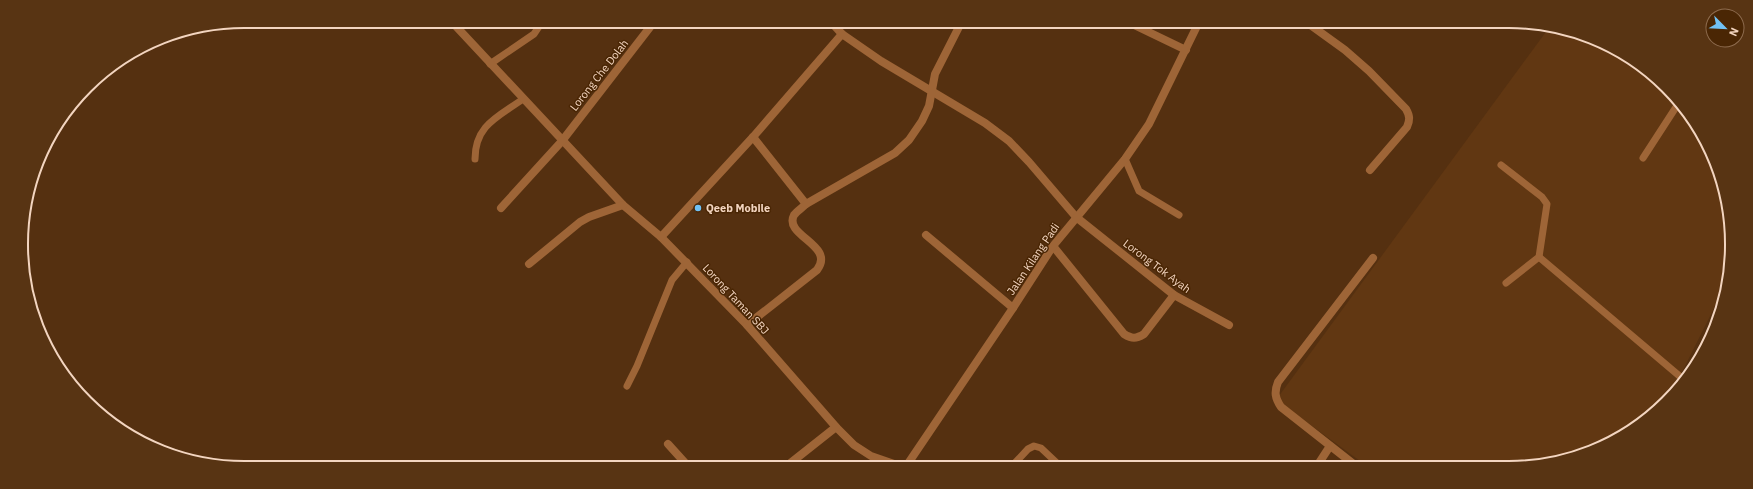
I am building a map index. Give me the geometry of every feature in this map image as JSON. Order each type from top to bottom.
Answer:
[{"type":"street","name":"Lorong Taman SBJ","points":[[457,28],[623,205],[661,237],[687,262],[747,325],[836,427],[854,445],[871,456],[885,461]]},
{"type":"street","name":"Lorong Che Dolah","points":[[501,208],[562,141],[649,28]]},
{"type":"street","points":[[837,28],[842,34],[881,61],[986,123],[1009,141],[1076,217]]},
{"type":"street","points":[[747,325],[817,270],[821,265],[822,258],[819,252],[796,229],[793,223],[794,215],[806,204],[895,153],[909,140],[922,121],[928,106],[935,74],[958,28]]},
{"type":"street","points":[[1140,28],[1186,50]]},
{"type":"street","name":"Jalan Kilang Padi","points":[[910,461],[1053,246],[1125,159],[1149,124],[1196,28]]},
{"type":"street","points":[[1314,28],[1369,71],[1406,109],[1409,114],[1410,121],[1407,127],[1370,170]]},
{"type":"street","points":[[661,237],[753,137],[842,34]]},
{"type":"street","points":[[753,137],[806,204]]},
{"type":"street","points":[[529,264],[580,222],[589,217],[623,205]]},
{"type":"street","name":"Lorong Tok Ayah","points":[[1076,217],[1174,295],[1229,325]]},
{"type":"street","points":[[926,235],[1013,308]]},
{"type":"street","points":[[1053,246],[1124,334],[1130,338],[1138,338],[1144,334],[1174,295]]},
{"type":"street","points":[[1350,461],[1281,407],[1276,400],[1275,390],[1278,382],[1373,258]]},
{"type":"street","points":[[793,461],[836,427]]},
{"type":"street","points":[[668,444],[683,461]]},
{"type":"street","points":[[1320,461],[1330,446]]},
{"type":"lane","points":[[490,64],[534,34],[538,28]]},
{"type":"lane","points":[[476,159],[475,147],[484,129],[523,99]]},
{"type":"lane","points":[[1642,158],[1676,108]]},
{"type":"lane","points":[[1125,159],[1139,191],[1179,215]]},
{"type":"lane","points":[[1501,165],[1542,197],[1546,204],[1539,257],[1506,283]]},
{"type":"lane","points":[[1539,257],[1680,376]]},
{"type":"lane","points":[[627,386],[637,366],[672,280],[687,262]]},
{"type":"lane","points":[[1017,461],[1028,449],[1034,446],[1041,448],[1055,461]]},
{"type":"shaded area","points":[[1546,31],[1565,35],[1591,44],[1629,64],[1662,91],[1689,124],[1709,162],[1721,202],[1725,230],[1725,259],[1721,287],[1718,299],[1680,376],[1662,398],[1629,425],[1604,439],[1578,450],[1551,457],[1523,461],[1360,461],[1276,400]]},
{"type":"place","name":"Qeeb Mobile","points":[[698,208]]}]
